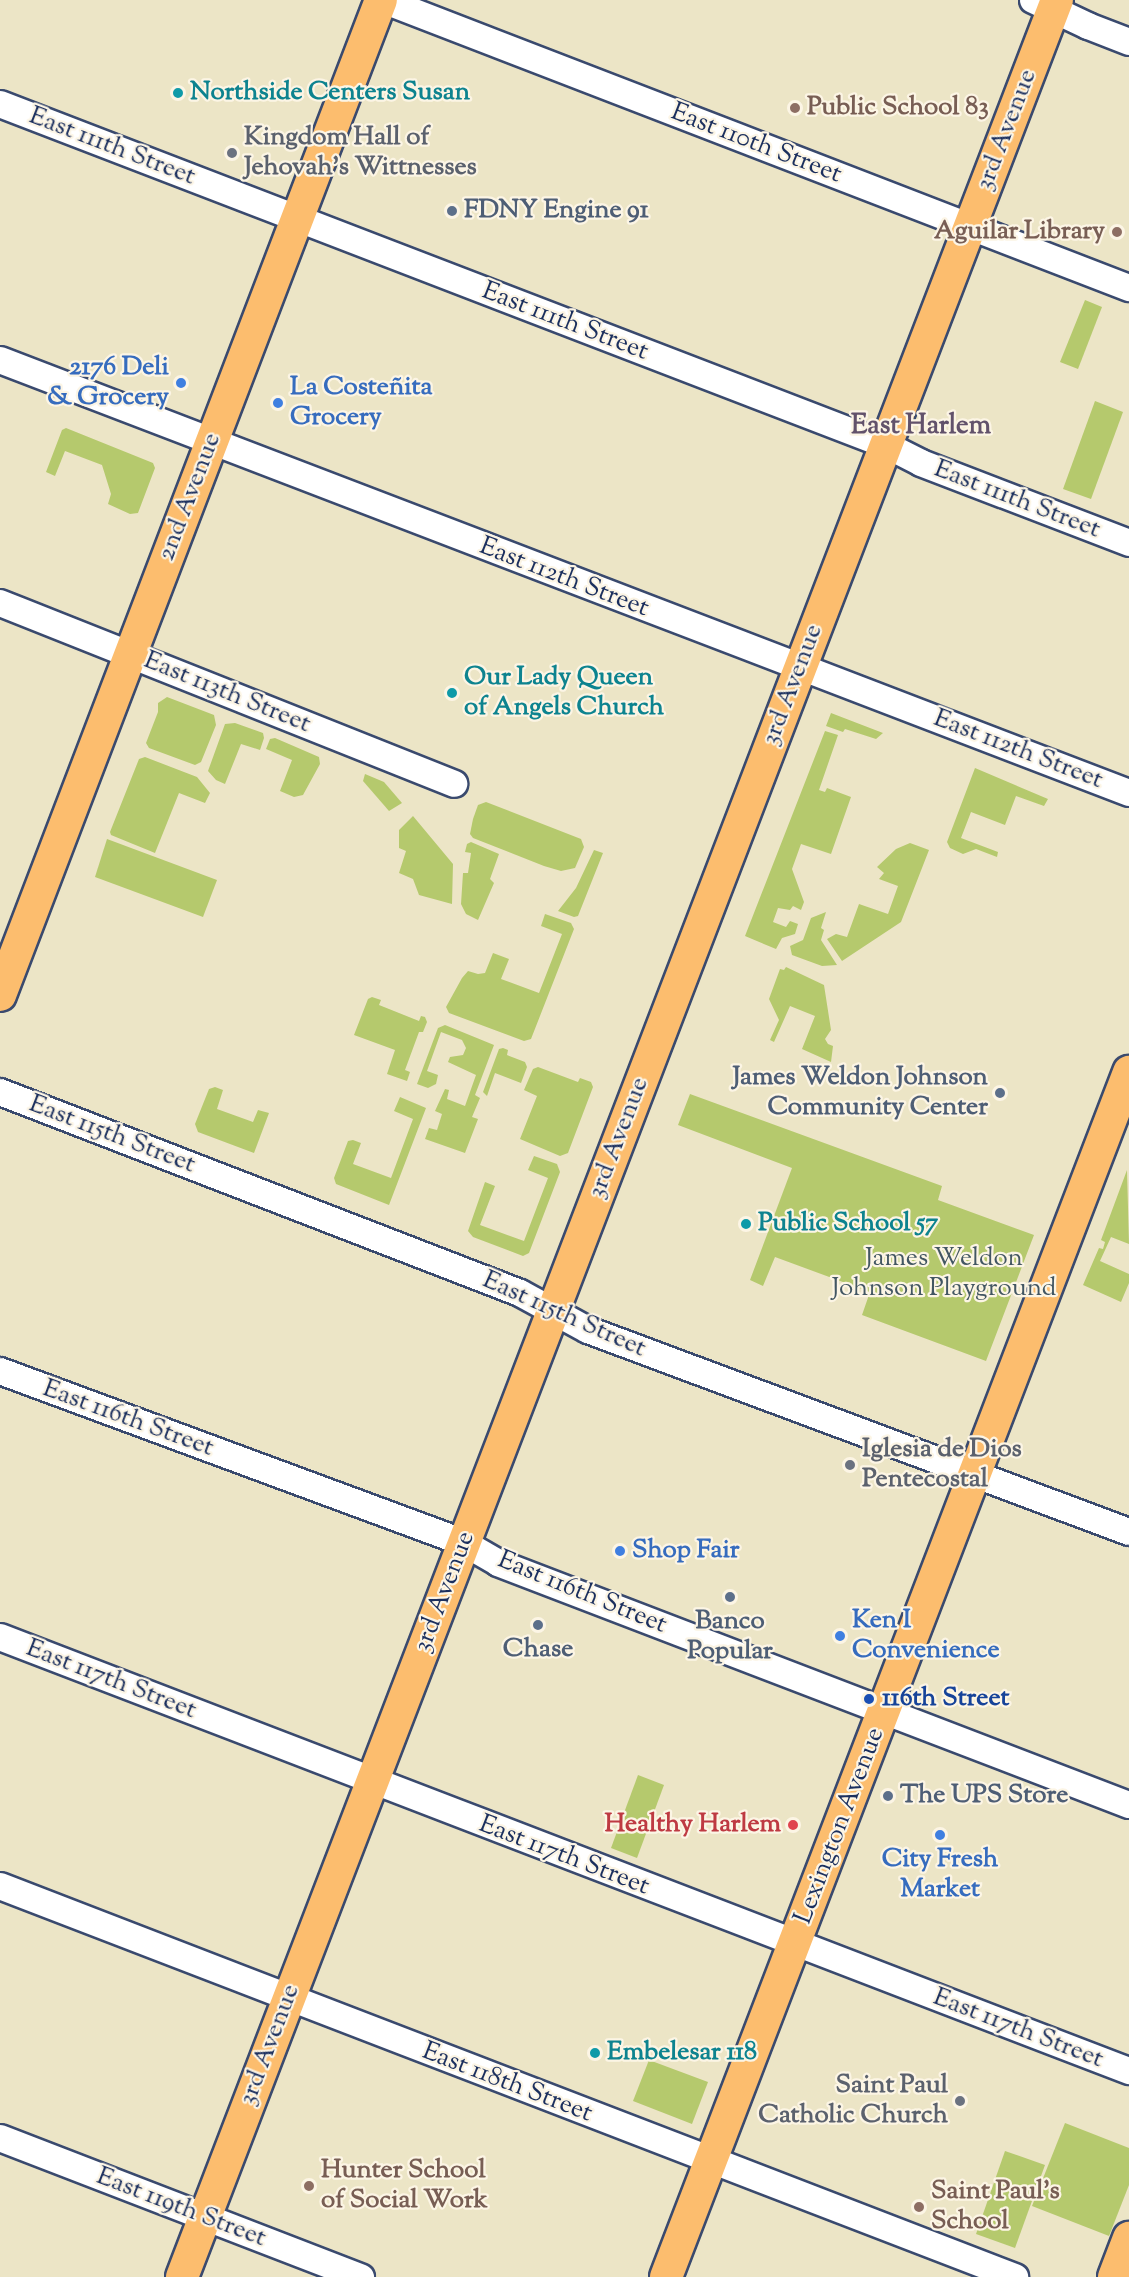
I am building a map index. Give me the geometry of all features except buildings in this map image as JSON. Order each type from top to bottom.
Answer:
[{"type":"main road","name":"2nd Avenue","points":[[0,995],[382,0]]},
{"type":"main road","name":"3rd Avenue","points":[[182,2277],[970,226],[1048,3]]},
{"type":"main road","name":"Lexington Avenue","points":[[666,2277],[1129,1072]]},
{"type":"main road","points":[[1114,2277],[1129,2238]]},
{"type":"street","name":"East 110th Street","points":[[382,0],[1129,288]]},
{"type":"street","points":[[1048,3],[1129,42]]},
{"type":"street","name":"East 111th Street","points":[[0,104],[886,445],[921,463],[1129,543]]},
{"type":"street","name":"East 112th Street","points":[[0,360],[1129,793]]},
{"type":"street","name":"East 113th Street","points":[[0,603],[454,784]]},
{"type":"street","name":"East 115th Street","points":[[0,1092],[520,1293],[588,1330],[1129,1532]]},
{"type":"street","name":"East 116th Street","points":[[0,1371],[464,1543],[500,1563],[1129,1805]]},
{"type":"street","name":"East 117th Street","points":[[0,1637],[1129,2072]]},
{"type":"street","name":"East 118th Street","points":[[0,1886],[711,2162],[1015,2277]]},
{"type":"street","name":"East 119th Street","points":[[0,2138],[361,2277]]},
{"type":"green space","points":[[1085,300],[1102,307],[1078,369],[1060,362]]},
{"type":"green space","points":[[1095,401],[1123,412],[1091,499],[1063,489]]},
{"type":"green space","points":[[66,428],[153,463],[155,468],[138,513],[130,514],[108,504],[111,494],[102,465],[65,451],[55,476],[46,472],[62,430]]},
{"type":"green space","points":[[167,697],[214,715],[216,725],[201,762],[195,765],[149,748],[146,743],[158,712],[158,703]]},
{"type":"green space","points":[[831,713],[883,733],[876,739],[845,729],[843,732],[826,726]]},
{"type":"green space","points":[[235,723],[263,733],[264,738],[260,750],[241,744],[225,784],[216,780],[208,771],[225,724]]},
{"type":"green space","points":[[825,731],[838,735],[819,790],[825,792],[827,788],[851,797],[831,854],[801,844],[792,869],[804,902],[801,910],[793,906],[790,910],[778,908],[773,922],[786,927],[790,921],[798,924],[795,934],[782,938],[776,949],[745,936]]},
{"type":"green space","points":[[275,738],[319,757],[320,764],[303,795],[294,797],[280,791],[292,760],[266,749],[270,739]]},
{"type":"green space","points":[[145,757],[197,777],[210,793],[205,803],[179,793],[155,853],[111,835],[110,832],[139,759]]},
{"type":"green space","points":[[975,768],[1048,799],[1044,806],[1016,796],[1005,825],[971,812],[961,838],[998,852],[997,857],[976,849],[963,854],[950,848],[947,842]]},
{"type":"green space","points":[[365,774],[384,782],[402,803],[389,811],[363,781]]},
{"type":"green space","points":[[486,802],[581,839],[584,847],[575,868],[561,871],[544,866],[473,838],[470,834],[478,805]]},
{"type":"green space","points":[[413,816],[453,864],[452,904],[419,895],[413,879],[399,873],[406,851],[399,848],[399,830]]},
{"type":"green space","points":[[107,839],[217,880],[203,917],[95,877]]},
{"type":"green space","points":[[471,842],[499,854],[490,879],[494,883],[478,920],[466,914],[461,904],[463,873],[468,873],[471,853],[465,852],[467,844]]},
{"type":"green space","points":[[910,843],[929,850],[901,922],[842,961],[827,939],[836,934],[847,937],[859,904],[888,914],[898,886],[879,879],[884,873],[877,867],[896,849]]},
{"type":"green space","points":[[594,850],[603,853],[578,916],[574,917],[558,911],[576,888]]},
{"type":"green space","points":[[826,912],[821,928],[824,930],[821,940],[837,965],[822,966],[792,955],[790,946],[803,940],[811,918]]},
{"type":"green space","points":[[545,914],[571,923],[574,929],[531,1039],[524,1041],[449,1013],[446,1007],[462,978],[468,971],[478,974],[485,973],[493,953],[509,959],[501,979],[539,993],[562,934],[541,926]]},
{"type":"green space","points":[[786,967],[824,985],[831,1030],[825,1039],[833,1046],[831,1062],[802,1049],[815,1016],[790,1006],[774,1042],[770,1040],[779,1020],[769,999],[780,969],[784,970]]},
{"type":"green space","points":[[372,997],[381,1000],[379,1005],[419,1021],[421,1016],[425,1017],[427,1022],[423,1032],[419,1032],[405,1070],[410,1072],[407,1081],[387,1074],[395,1050],[354,1035],[368,999]]},
{"type":"green space","points":[[445,1025],[494,1045],[475,1095],[480,1098],[472,1117],[478,1119],[465,1153],[425,1139],[429,1128],[437,1130],[442,1114],[435,1111],[445,1089],[449,1090],[447,1099],[465,1106],[476,1075],[448,1062],[450,1057],[463,1055],[466,1048],[462,1040],[441,1032],[427,1071],[438,1075],[436,1084],[428,1088],[417,1084],[438,1028]]},
{"type":"green space","points":[[499,1049],[508,1050],[507,1055],[525,1062],[527,1067],[521,1083],[495,1073],[487,1096],[483,1092]]},
{"type":"green space","points":[[538,1067],[578,1082],[580,1078],[591,1082],[593,1087],[568,1153],[560,1156],[520,1139],[537,1096],[524,1090],[533,1069]]},
{"type":"green space","points":[[215,1087],[223,1090],[217,1109],[253,1122],[258,1110],[269,1113],[254,1153],[198,1132],[195,1124],[209,1089]]},
{"type":"green space","name":"James Weldon Johnson Playground","points":[[690,1094],[942,1186],[938,1200],[1034,1235],[986,1361],[862,1315],[870,1292],[775,1257],[763,1286],[750,1280],[792,1168],[678,1125]]},
{"type":"green space","points":[[400,1097],[426,1108],[389,1205],[336,1184],[334,1178],[348,1141],[353,1140],[361,1143],[353,1164],[391,1178],[413,1119],[394,1111]]},
{"type":"green space","points":[[534,1156],[557,1164],[560,1172],[529,1253],[523,1256],[473,1237],[468,1231],[485,1182],[495,1186],[480,1225],[524,1241],[548,1178],[528,1170]]},
{"type":"green space","points":[[1127,1170],[1129,1244],[1111,1237],[1100,1261],[1129,1274],[1129,1283],[1121,1302],[1083,1285],[1099,1248],[1103,1249],[1105,1242],[1101,1240]]},
{"type":"green space","points":[[638,1775],[664,1785],[637,1858],[611,1848]]},
{"type":"green space","points":[[649,2060],[708,2082],[692,2124],[633,2101]]},
{"type":"green space","points":[[1065,2123],[1129,2148],[1129,2185],[1109,2236],[1032,2206]]},
{"type":"green space","points":[[1005,2151],[1045,2165],[1015,2248],[976,2234]]},
{"type":"place","name":"Northside Centers Susan","points":[[178,93]]},
{"type":"place","name":"Public School 83","points":[[795,108]]},
{"type":"place","name":"Kingdom Hall of Jehovah's Wittnesses","points":[[232,153]]},
{"type":"place","name":"FDNY Engine 91","points":[[452,211]]},
{"type":"place","name":"Aguilar Library","points":[[1117,232]]},
{"type":"place","name":"2176 Deli & Grocery","points":[[181,383]]},
{"type":"place","name":"La Costeñita Grocery","points":[[278,403]]},
{"type":"place","name":"Our Lady Queen of Angels Church","points":[[452,693]]},
{"type":"place","name":"James Weldon Johnson Community Center","points":[[1000,1093]]},
{"type":"place","name":"Public School 57","points":[[746,1224]]},
{"type":"place","name":"Iglesia de Dios Pentecostal","points":[[850,1465]]},
{"type":"place","name":"Shop Fair","points":[[620,1551]]},
{"type":"place","name":"Banco Popular","points":[[730,1597]]},
{"type":"place","name":"Chase","points":[[538,1625]]},
{"type":"place","name":"Ken I Convenience","points":[[840,1636]]},
{"type":"place","name":"116th Street","points":[[869,1699]]},
{"type":"place","name":"The UPS Store","points":[[888,1796]]},
{"type":"place","name":"Healthy Harlem","points":[[793,1825]]},
{"type":"place","name":"City Fresh Market","points":[[940,1835]]},
{"type":"place","name":"Embelesar 118","points":[[595,2053]]},
{"type":"place","name":"Saint Paul Catholic Church","points":[[960,2101]]},
{"type":"place","name":"Hunter School of Social Work","points":[[309,2186]]},
{"type":"place","name":"Saint Paul's School","points":[[919,2207]]},
{"type":"district","name":"East Harlem","points":[[921,427]]}]
